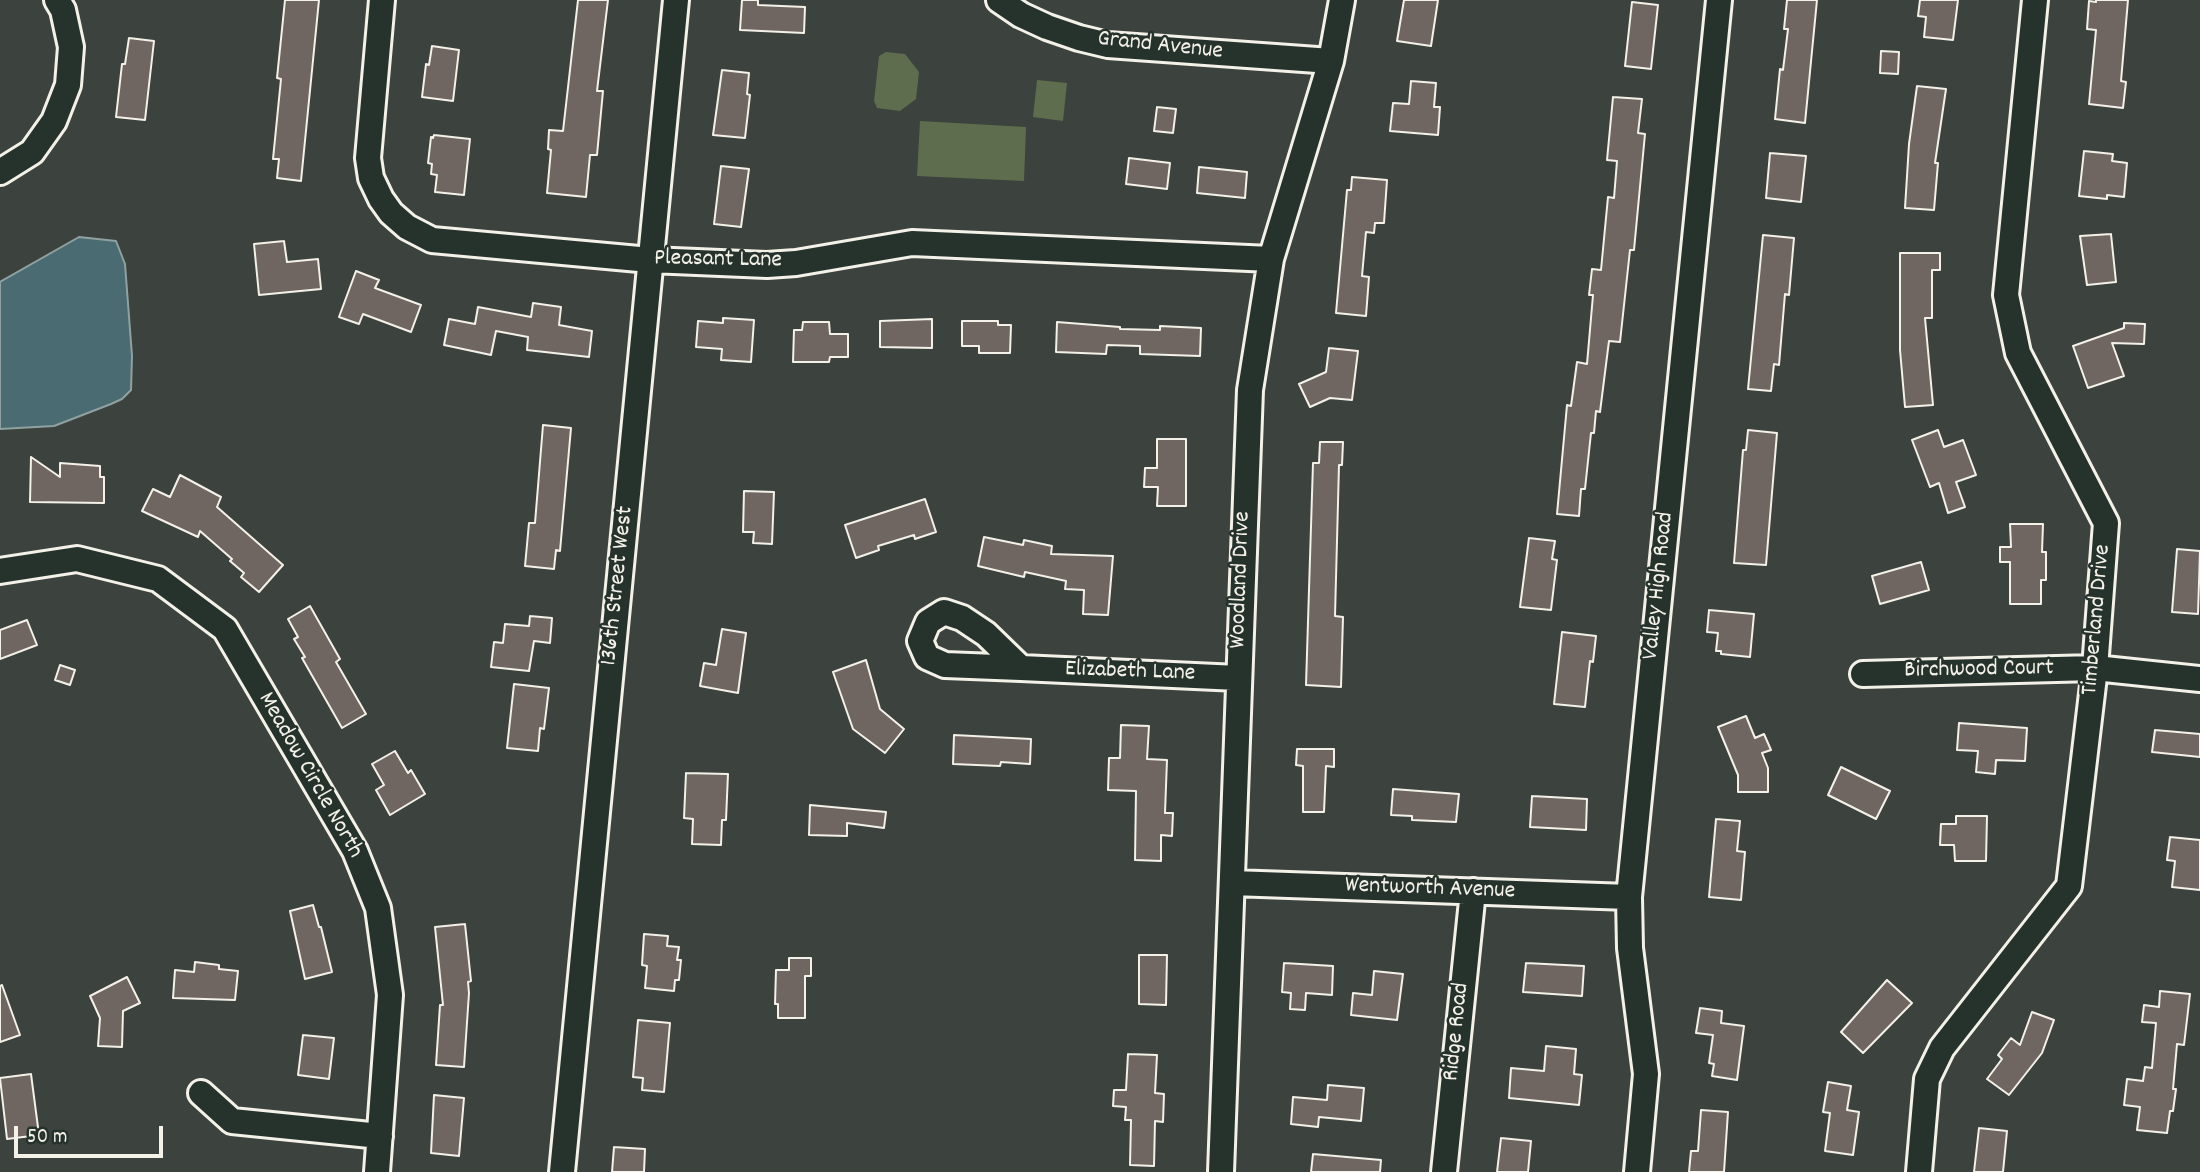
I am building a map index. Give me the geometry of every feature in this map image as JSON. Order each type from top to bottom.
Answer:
[{"type":"street","points":[[0,172],[32,152],[54,121],[68,85],[71,47],[63,10],[57,0]]},
{"type":"street","name":"Pleasant Lane","points":[[382,0],[368,158],[372,178],[381,200],[391,213],[407,227],[432,240],[650,260],[766,265],[796,263],[912,243],[1270,259]]},
{"type":"street","name":"136th Street West","points":[[562,1172],[676,0]]},
{"type":"street","name":"Grand Avenue","points":[[999,0],[1021,15],[1047,27],[1108,45],[1331,61]]},
{"type":"street","name":"Woodland Drive","points":[[1221,1172],[1250,390],[1270,259],[1331,61],[1342,0]]},
{"type":"street","name":"Valley High Road","points":[[1636,1172],[1646,1074],[1630,948],[1629,897],[1719,0]]},
{"type":"street","name":"Timberland Drive","points":[[1919,1172],[1927,1079],[1942,1048],[2069,886],[2095,668],[2106,523],[2018,353],[2006,295],[2035,0]]},
{"type":"street","name":"Meadow Circle North","points":[[0,571],[77,559],[158,579],[225,629],[355,851],[378,908],[390,995],[377,1172]]},
{"type":"street","name":"Elizabeth Lane","points":[[1021,668],[1238,678]]},
{"type":"street","name":"Birchwood Court","points":[[1863,674],[2095,668],[2200,679]]},
{"type":"street","name":"Wentworth Avenue","points":[[1232,883],[1629,897]]},
{"type":"street","name":"Ridge Road","points":[[1444,1172],[1472,891]]},
{"type":"street","points":[[201,1093],[232,1121],[380,1136]]},
{"type":"green space","points":[[886,52],[905,54],[919,72],[916,99],[900,111],[877,108],[874,101],[879,56]]},
{"type":"green space","points":[[1037,80],[1067,83],[1063,121],[1033,117]]},
{"type":"green space","points":[[920,121],[1026,127],[1024,181],[917,176]]},
{"type":"water","points":[[79,237],[116,241],[125,264],[132,356],[131,390],[122,399],[54,426],[0,429],[0,282]]},
{"type":"building","points":[[285,0],[319,0],[301,181],[277,178],[279,159],[273,159],[281,79],[277,78]]},
{"type":"building","points":[[578,0],[608,0],[597,91],[603,91],[597,155],[590,155],[586,197],[547,193],[551,150],[548,149],[549,130],[563,131]]},
{"type":"building","points":[[742,0],[758,0],[758,5],[805,7],[804,33],[740,30]]},
{"type":"building","points":[[1404,0],[1438,0],[1431,46],[1397,41]]},
{"type":"building","points":[[1787,0],[1817,0],[1805,123],[1775,119],[1780,69],[1783,70],[1788,29],[1784,29]]},
{"type":"building","points":[[1920,0],[1958,0],[1953,40],[1924,37],[1926,17],[1918,16]]},
{"type":"building","points":[[2128,0],[2121,81],[2126,82],[2123,108],[2089,104],[2096,30],[2087,29],[2089,1]]},
{"type":"building","points":[[1632,2],[1658,5],[1651,69],[1625,66]]},
{"type":"building","points":[[129,38],[154,41],[145,120],[116,117],[122,64],[125,64]]},
{"type":"building","points":[[432,46],[459,50],[453,101],[422,97],[426,64],[429,65]]},
{"type":"building","points":[[1881,51],[1899,52],[1898,74],[1880,73]]},
{"type":"building","points":[[722,70],[749,73],[747,94],[750,95],[745,138],[713,135]]},
{"type":"building","points":[[1411,81],[1436,83],[1434,107],[1440,107],[1438,135],[1390,131],[1393,103],[1409,104]]},
{"type":"building","points":[[1917,86],[1946,89],[1935,163],[1938,163],[1934,210],[1905,208],[1909,144]]},
{"type":"building","points":[[1613,97],[1642,99],[1638,133],[1645,134],[1634,250],[1630,250],[1620,342],[1609,341],[1600,412],[1596,411],[1594,433],[1591,433],[1579,516],[1557,514],[1567,405],[1571,406],[1577,362],[1587,364],[1593,295],[1589,295],[1592,269],[1601,270],[1608,197],[1614,198],[1617,161],[1607,160]]},
{"type":"building","points":[[1157,107],[1176,109],[1173,133],[1154,131]]},
{"type":"building","points":[[434,135],[470,139],[464,195],[435,192],[437,175],[431,174],[432,164],[428,163],[431,137]]},
{"type":"building","points":[[2084,151],[2113,154],[2112,161],[2127,163],[2124,197],[2107,195],[2107,199],[2079,196]]},
{"type":"building","points":[[1770,153],[1806,156],[1801,202],[1766,198]]},
{"type":"building","points":[[1129,158],[1170,163],[1167,189],[1126,184]]},
{"type":"building","points":[[721,166],[749,169],[741,227],[714,224]]},
{"type":"building","points":[[1199,167],[1247,172],[1245,198],[1197,193]]},
{"type":"building","points":[[1352,177],[1387,180],[1384,223],[1375,223],[1374,233],[1366,232],[1362,276],[1369,277],[1366,316],[1336,313],[1347,190],[1351,190]]},
{"type":"building","points":[[2111,234],[2116,282],[2087,285],[2080,236]]},
{"type":"building","points":[[1763,235],[1794,238],[1789,295],[1785,294],[1779,365],[1774,364],[1771,391],[1748,389]]},
{"type":"building","points":[[284,241],[287,262],[318,259],[321,289],[259,295],[254,244]]},
{"type":"building","points":[[1900,253],[1940,253],[1940,270],[1932,270],[1932,318],[1925,318],[1933,405],[1905,407],[1900,350]]},
{"type":"building","points":[[356,271],[379,280],[375,288],[421,305],[411,332],[363,314],[359,324],[339,317]]},
{"type":"building","points":[[533,303],[561,307],[559,325],[592,331],[589,357],[527,350],[528,337],[496,331],[491,355],[444,345],[449,319],[475,324],[478,307],[531,317]]},
{"type":"building","points":[[723,318],[754,320],[751,362],[721,360],[722,349],[696,347],[698,321],[723,323]]},
{"type":"building","points":[[932,319],[932,348],[880,347],[880,321]]},
{"type":"building","points":[[962,321],[998,321],[998,325],[1011,325],[1010,353],[979,353],[979,346],[962,346]]},
{"type":"building","points":[[803,322],[829,322],[830,334],[848,334],[848,357],[830,357],[829,362],[793,362],[794,330],[802,330]]},
{"type":"building","points":[[1057,322],[1120,329],[1160,330],[1160,326],[1201,328],[1200,356],[1140,354],[1140,346],[1107,345],[1106,354],[1056,352]]},
{"type":"building","points":[[2124,323],[2145,324],[2144,344],[2112,343],[2124,376],[2088,388],[2073,346],[2124,328]]},
{"type":"building","points":[[1329,348],[1358,351],[1352,400],[1330,398],[1310,407],[1299,384],[1326,372]]},
{"type":"building","points":[[543,425],[571,428],[560,551],[556,550],[554,569],[525,566],[529,523],[535,523]]},
{"type":"building","points":[[1748,430],[1777,433],[1766,565],[1734,563],[1743,450],[1746,450]]},
{"type":"building","points":[[1938,430],[1944,447],[1963,440],[1976,475],[1956,482],[1965,507],[1948,513],[1939,483],[1930,487],[1912,440]]},
{"type":"building","points":[[1157,439],[1186,439],[1186,506],[1157,506],[1158,487],[1144,487],[1145,468],[1157,468]]},
{"type":"building","points":[[1320,442],[1343,442],[1342,465],[1339,465],[1335,616],[1343,617],[1341,687],[1306,685],[1313,463],[1319,463]]},
{"type":"building","points":[[31,457],[60,477],[60,463],[100,466],[100,477],[104,477],[104,503],[30,502]]},
{"type":"building","points":[[180,475],[221,497],[217,507],[283,565],[259,592],[241,577],[244,573],[230,561],[232,559],[200,531],[198,537],[142,511],[153,489],[170,497]]},
{"type":"building","points":[[744,491],[774,492],[772,544],[753,543],[754,532],[743,532]]},
{"type":"building","points":[[925,499],[936,532],[915,539],[914,535],[878,546],[879,550],[856,558],[845,525]]},
{"type":"building","points":[[2010,524],[2043,524],[2042,552],[2046,552],[2046,580],[2041,580],[2041,604],[2010,604],[2010,562],[2000,562],[2000,547],[2011,547]]},
{"type":"building","points":[[984,537],[1023,545],[1024,540],[1052,546],[1051,554],[1113,556],[1108,615],[1083,614],[1084,590],[1065,589],[1066,581],[1025,572],[1024,577],[978,566]]},
{"type":"building","points":[[1529,538],[1555,541],[1552,559],[1557,560],[1551,610],[1520,607]]},
{"type":"building","points":[[2177,549],[2200,551],[2198,614],[2172,612]]},
{"type":"building","points":[[1921,562],[1929,590],[1880,604],[1872,576]]},
{"type":"building","points":[[310,606],[340,659],[336,662],[366,714],[342,728],[302,658],[305,657],[294,639],[298,637],[288,619]]},
{"type":"building","points":[[1709,610],[1754,614],[1750,657],[1716,651],[1718,633],[1707,632]]},
{"type":"building","points":[[530,616],[552,618],[550,643],[534,641],[529,671],[491,667],[494,642],[503,643],[505,624],[529,626]]},
{"type":"building","points":[[27,620],[37,645],[0,659],[0,630]]},
{"type":"building","points":[[722,629],[746,633],[738,693],[700,686],[704,663],[716,665]]},
{"type":"building","points":[[1562,632],[1596,636],[1593,662],[1590,661],[1585,707],[1554,704]]},
{"type":"building","points":[[866,660],[880,709],[904,729],[885,753],[853,729],[833,672]]},
{"type":"building","points":[[60,665],[75,670],[70,685],[55,680]]},
{"type":"building","points":[[514,684],[549,688],[544,729],[540,728],[538,751],[507,748]]},
{"type":"building","points":[[1746,716],[1755,738],[1764,734],[1771,750],[1762,753],[1768,768],[1768,792],[1738,792],[1738,775],[1718,727]]},
{"type":"building","points":[[1959,723],[2027,728],[2025,761],[1996,760],[1995,774],[1976,772],[1978,751],[1957,750]]},
{"type":"building","points":[[1121,725],[1149,726],[1147,759],[1167,760],[1165,813],[1173,813],[1172,836],[1161,835],[1161,861],[1135,860],[1136,791],[1108,790],[1109,758],[1120,758]]},
{"type":"building","points":[[2155,730],[2200,734],[2200,757],[2152,752]]},
{"type":"building","points":[[954,735],[1031,739],[1030,764],[953,764]]},
{"type":"building","points":[[1297,749],[1334,749],[1334,767],[1326,766],[1324,812],[1303,812],[1303,766],[1296,765]]},
{"type":"building","points":[[395,751],[408,773],[411,770],[425,794],[390,815],[376,790],[384,785],[372,764]]},
{"type":"building","points":[[1841,767],[1890,791],[1876,819],[1828,795]]},
{"type":"building","points":[[686,773],[728,774],[726,820],[722,820],[721,845],[692,844],[693,819],[684,818]]},
{"type":"building","points":[[1393,789],[1459,794],[1456,822],[1412,820],[1412,816],[1391,815]]},
{"type":"building","points":[[1532,796],[1587,799],[1586,830],[1530,827]]},
{"type":"building","points":[[810,805],[886,812],[884,828],[847,823],[847,836],[809,835]]},
{"type":"building","points":[[1956,816],[1987,816],[1986,861],[1955,861],[1954,845],[1940,845],[1941,824],[1956,824]]},
{"type":"building","points":[[1716,819],[1740,821],[1737,851],[1745,852],[1741,900],[1709,897]]},
{"type":"building","points":[[2170,837],[2200,840],[2200,890],[2172,887],[2175,861],[2167,860]]},
{"type":"building","points":[[313,905],[332,972],[305,979],[290,911]]},
{"type":"building","points":[[465,924],[471,981],[468,982],[464,1067],[436,1065],[440,1005],[443,1005],[435,927]]},
{"type":"building","points":[[644,934],[668,936],[667,946],[679,947],[679,980],[675,980],[674,991],[645,988],[647,966],[642,965]]},
{"type":"building","points":[[1139,955],[1167,955],[1166,1005],[1139,1004]]},
{"type":"building","points":[[789,958],[811,958],[811,976],[805,976],[805,1018],[778,1018],[778,1004],[775,1004],[776,970],[789,970]]},
{"type":"building","points":[[195,962],[238,971],[235,1000],[173,998],[175,970],[194,972]]},
{"type":"building","points":[[1284,963],[1333,966],[1332,995],[1306,993],[1305,1010],[1290,1009],[1291,993],[1282,992]]},
{"type":"building","points":[[1526,963],[1584,966],[1582,996],[1523,992]]},
{"type":"building","points":[[1374,971],[1403,974],[1397,1020],[1351,1015],[1353,993],[1372,995]]},
{"type":"building","points":[[127,977],[140,1003],[123,1011],[122,1047],[98,1046],[100,1018],[90,996]]},
{"type":"building","points":[[1887,980],[1912,1003],[1863,1053],[1841,1032]]},
{"type":"building","points":[[2,985],[20,1035],[0,1042],[0,986]]},
{"type":"building","points":[[2160,991],[2190,994],[2184,1045],[2177,1044],[2173,1089],[2176,1089],[2167,1133],[2137,1130],[2140,1107],[2124,1105],[2127,1079],[2143,1081],[2145,1067],[2152,1068],[2156,1023],[2142,1022],[2144,1005],[2159,1007]]},
{"type":"building","points":[[1700,1008],[1722,1011],[1721,1023],[1744,1026],[1737,1080],[1712,1076],[1714,1064],[1709,1063],[1713,1035],[1696,1033]]},
{"type":"building","points":[[2032,1012],[2054,1020],[2042,1053],[2009,1095],[1987,1079],[2002,1059],[1998,1055],[2011,1038],[2020,1045]]},
{"type":"building","points":[[638,1020],[670,1023],[664,1092],[642,1090],[643,1078],[633,1077]]},
{"type":"building","points":[[303,1035],[334,1038],[329,1079],[298,1075]]},
{"type":"building","points":[[1546,1046],[1576,1049],[1574,1074],[1582,1075],[1579,1105],[1509,1098],[1511,1068],[1544,1071]]},
{"type":"building","points":[[1128,1054],[1157,1055],[1155,1093],[1164,1094],[1163,1122],[1155,1121],[1154,1166],[1130,1165],[1131,1120],[1125,1120],[1126,1107],[1113,1106],[1114,1090],[1126,1090]]},
{"type":"building","points":[[31,1074],[39,1135],[7,1139],[0,1078]]},
{"type":"building","points":[[1828,1082],[1851,1086],[1847,1110],[1859,1112],[1853,1155],[1825,1151],[1830,1113],[1823,1112]]},
{"type":"building","points":[[1328,1085],[1364,1088],[1361,1121],[1319,1117],[1318,1127],[1291,1124],[1293,1097],[1327,1100]]},
{"type":"building","points":[[434,1095],[464,1098],[459,1156],[431,1153]]},
{"type":"building","points":[[1701,1110],[1728,1112],[1724,1172],[1689,1172],[1691,1151],[1698,1151]]},
{"type":"building","points":[[1979,1128],[2007,1131],[2003,1172],[1974,1172]]},
{"type":"building","points":[[1501,1138],[1531,1141],[1528,1172],[1497,1172]]},
{"type":"building","points":[[614,1147],[645,1149],[644,1172],[612,1172]]},
{"type":"building","points":[[1313,1154],[1381,1160],[1380,1172],[1311,1172]]}]
